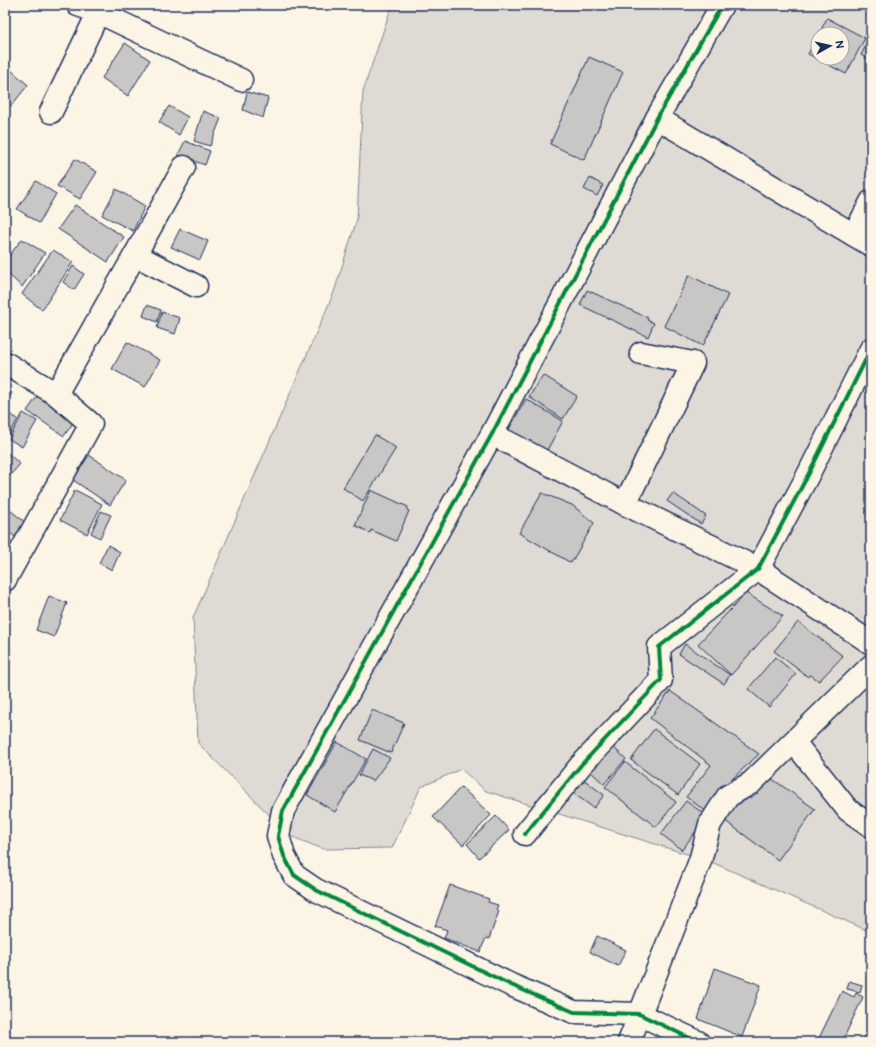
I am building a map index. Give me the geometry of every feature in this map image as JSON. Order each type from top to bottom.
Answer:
[{"type":"street","points":[[698,1042],[639,1014],[574,1012],[511,985],[316,890],[294,875],[284,856],[278,836],[283,811],[492,434],[657,118],[722,5]]},
{"type":"street","points":[[51,112],[93,7],[241,80]]},
{"type":"street","points":[[657,118],[863,240],[871,202]]},
{"type":"street","points":[[56,394],[184,167]]},
{"type":"street","points":[[135,255],[196,286]]},
{"type":"street","points":[[524,834],[581,765],[661,680],[659,647],[758,569],[808,476],[871,349]]},
{"type":"street","points":[[626,504],[693,363],[641,353]]},
{"type":"street","points":[[5,363],[56,394],[92,424],[5,580]]},
{"type":"street","points":[[492,434],[626,504],[758,569],[871,643]]},
{"type":"street","points":[[629,1042],[700,861],[710,824],[728,796],[751,783],[871,666]]},
{"type":"street","points":[[794,742],[848,810],[871,826]]},
{"type":"shaded area","points":[[392,5],[871,5],[871,932],[709,861],[486,791],[461,769],[421,787],[392,848],[323,849],[290,836],[198,743],[193,618],[334,292],[357,219],[363,91]]},
{"type":"building","points":[[827,18],[842,26],[823,26]]},
{"type":"building","points":[[850,30],[865,38],[846,74],[831,66],[850,66]]},
{"type":"building","points":[[871,35],[871,61],[861,55]]},
{"type":"building","points":[[125,43],[150,60],[128,96],[102,78]]},
{"type":"building","points":[[589,57],[623,72],[584,160],[550,144]]},
{"type":"building","points":[[11,70],[28,85],[11,106],[5,102],[5,77]]},
{"type":"building","points":[[247,92],[268,98],[263,118],[243,110]]},
{"type":"building","points":[[169,106],[188,117],[179,135],[159,122]]},
{"type":"building","points":[[203,111],[221,118],[210,146],[194,141]]},
{"type":"building","points":[[185,141],[210,151],[205,165],[178,155]]},
{"type":"building","points":[[75,159],[97,172],[80,199],[57,186]]},
{"type":"building","points":[[590,178],[603,185],[597,196],[584,189]]},
{"type":"building","points":[[36,181],[56,194],[39,223],[17,209]]},
{"type":"building","points":[[116,189],[145,206],[133,231],[102,215]]},
{"type":"building","points":[[75,205],[124,237],[108,262],[58,229]]},
{"type":"building","points":[[180,229],[208,241],[200,260],[171,247]]},
{"type":"building","points":[[22,239],[45,253],[22,287],[5,271],[5,261]]},
{"type":"building","points":[[53,250],[73,262],[42,310],[22,294]]},
{"type":"building","points":[[73,266],[84,274],[74,290],[63,282]]},
{"type":"building","points":[[689,275],[728,295],[703,346],[664,326]]},
{"type":"building","points":[[587,290],[648,318],[647,320],[654,323],[648,337],[580,305]]},
{"type":"building","points":[[147,305],[161,310],[157,322],[143,316]]},
{"type":"building","points":[[162,312],[180,318],[175,334],[157,328]]},
{"type":"building","points":[[127,342],[160,360],[145,387],[112,369]]},
{"type":"building","points":[[543,375],[577,396],[563,419],[529,397]]},
{"type":"building","points":[[5,388],[12,393],[5,404]]},
{"type":"building","points":[[39,394],[75,420],[64,436],[27,411]]},
{"type":"building","points":[[526,399],[563,421],[546,452],[508,431]]},
{"type":"building","points":[[8,413],[18,419],[9,435],[5,433],[5,418]]},
{"type":"building","points":[[23,413],[37,421],[22,447],[9,439]]},
{"type":"building","points":[[375,435],[396,448],[363,501],[343,488]]},
{"type":"building","points":[[5,451],[20,464],[5,481]]},
{"type":"building","points":[[89,455],[126,480],[110,505],[73,480]]},
{"type":"building","points":[[75,490],[102,504],[87,534],[60,520]]},
{"type":"building","points":[[371,490],[408,507],[407,510],[409,511],[396,541],[371,530],[370,533],[355,525]]},
{"type":"building","points":[[542,493],[572,505],[594,523],[571,563],[519,533]]},
{"type":"building","points":[[673,493],[706,516],[701,524],[667,501]]},
{"type":"building","points":[[5,506],[26,523],[15,537],[5,529]]},
{"type":"building","points":[[101,511],[111,515],[100,538],[91,533]]},
{"type":"building","points":[[108,545],[120,552],[112,570],[99,563]]},
{"type":"building","points":[[746,593],[783,616],[731,675],[698,644]]},
{"type":"building","points":[[49,596],[67,603],[54,637],[36,630]]},
{"type":"building","points":[[798,622],[843,656],[819,681],[811,675],[808,677],[774,651]]},
{"type":"building","points":[[685,644],[730,675],[724,684],[679,654]]},
{"type":"building","points":[[775,657],[796,674],[769,707],[748,689]]},
{"type":"building","points":[[670,691],[759,754],[731,780],[707,812],[686,797],[711,765],[650,718]]},
{"type":"building","points":[[372,710],[404,723],[391,753],[360,740]]},
{"type":"building","points":[[654,729],[700,764],[678,795],[631,760]]},
{"type":"building","points":[[337,742],[366,759],[335,812],[307,795]]},
{"type":"building","points":[[612,746],[626,759],[604,784],[590,771]]},
{"type":"building","points":[[373,749],[390,758],[373,781],[359,775]]},
{"type":"building","points":[[625,762],[676,802],[656,827],[605,787]]},
{"type":"building","points":[[578,775],[604,795],[594,808],[567,789]]},
{"type":"building","points":[[768,776],[815,809],[778,860],[720,817]]},
{"type":"building","points":[[461,787],[491,815],[463,845],[433,817]]},
{"type":"building","points":[[686,801],[707,816],[682,850],[661,834]]},
{"type":"building","points":[[496,816],[509,830],[479,858],[467,844]]},
{"type":"building","points":[[450,885],[489,899],[488,902],[498,905],[496,910],[499,911],[489,939],[486,938],[480,952],[444,938],[447,930],[435,926]]},
{"type":"building","points":[[597,936],[626,950],[618,966],[590,952]]},
{"type":"building","points":[[715,968],[761,985],[742,1037],[698,1019]]},
{"type":"building","points":[[867,978],[871,978],[871,989],[867,989]]},
{"type":"building","points":[[849,981],[862,985],[860,992],[847,989]]},
{"type":"building","points":[[842,991],[854,997],[856,993],[863,997],[842,1042],[817,1042]]},
{"type":"building","points":[[871,1022],[871,1042],[863,1042]]},
{"type":"cycle path","points":[[698,1042],[639,1014],[574,1012],[511,985],[316,890],[294,875],[284,856],[278,836],[283,811],[492,434],[657,118],[722,5]]},
{"type":"cycle path","points":[[525,834],[581,765],[661,680],[659,647],[758,569],[808,475],[871,349]]}]
